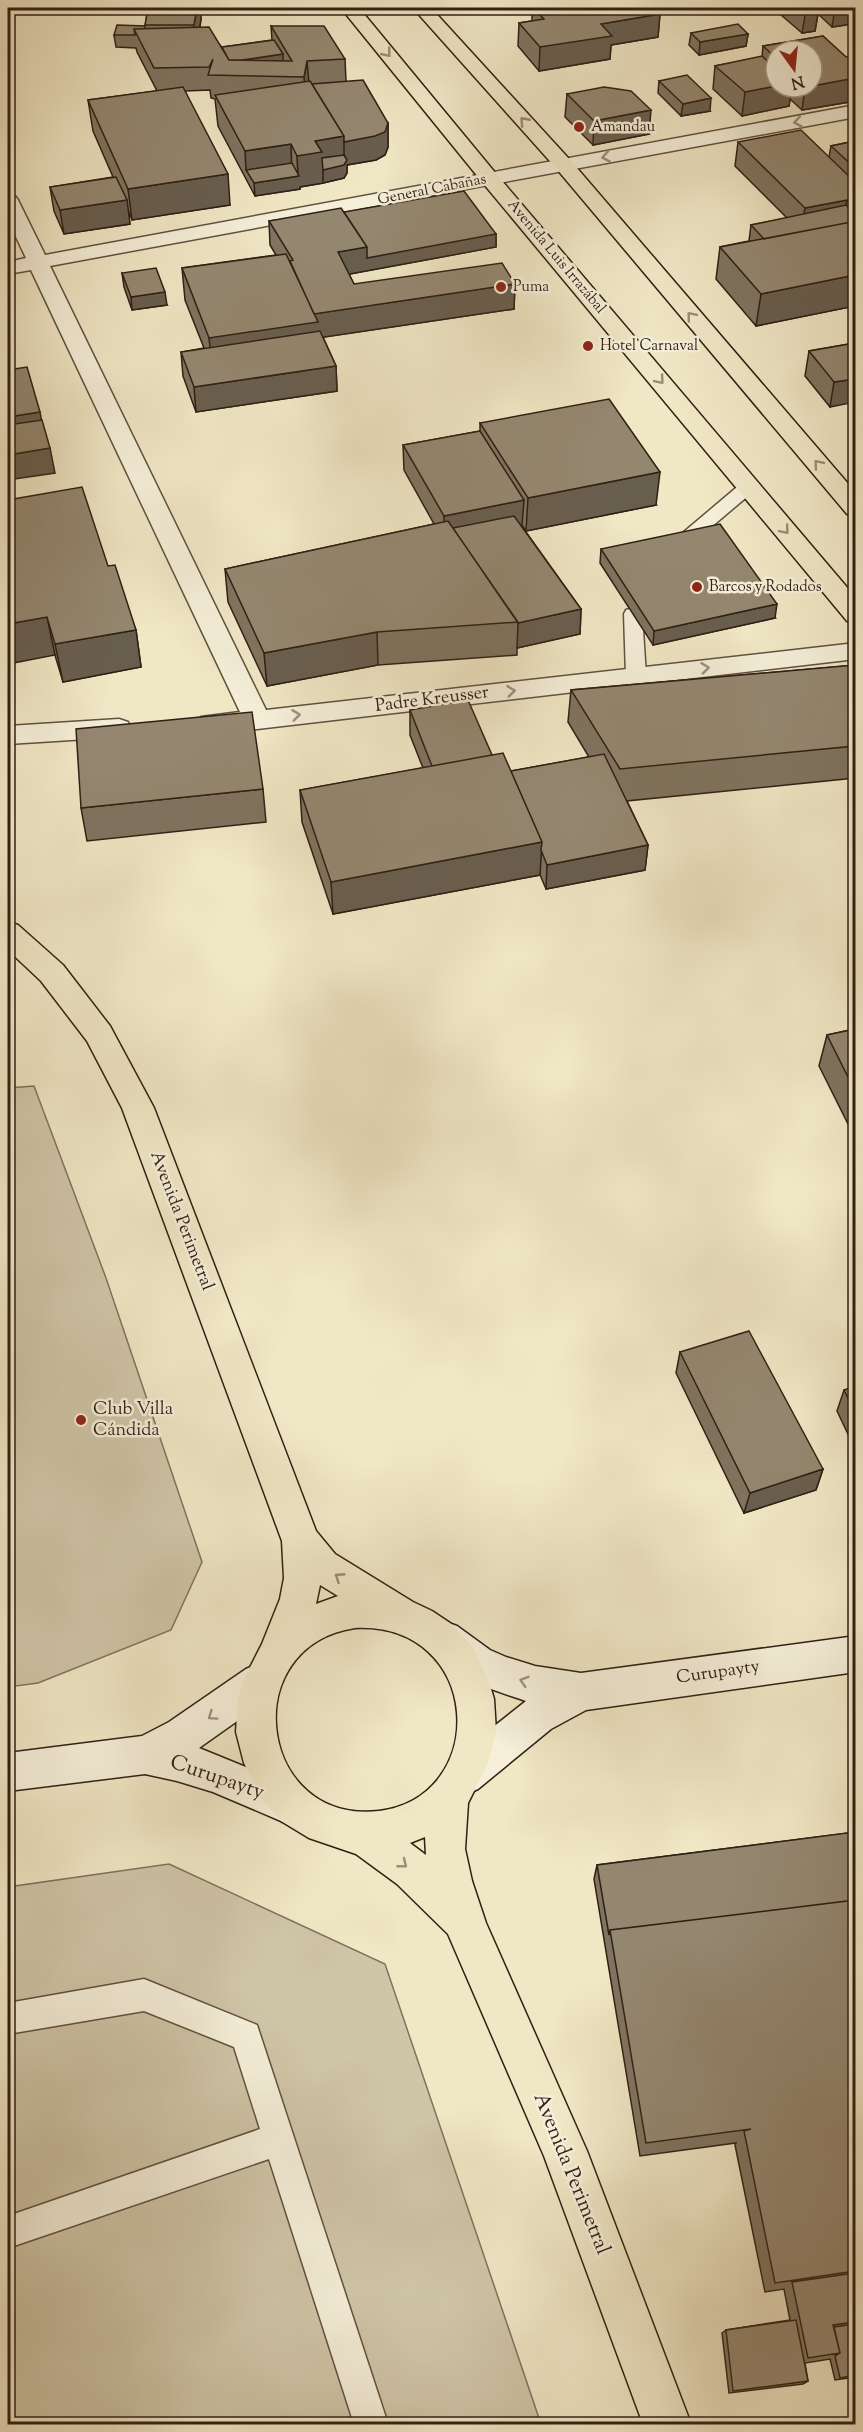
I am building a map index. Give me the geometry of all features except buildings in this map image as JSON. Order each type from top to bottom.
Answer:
[{"type":"main road","name":"Avenida Luis Irrazábal","points":[[350,8],[855,615]]},
{"type":"main road","points":[[422,8],[563,164],[855,509]]},
{"type":"main road","name":"Avenida Perimetral","points":[[8,933],[52,973],[99,1034],[138,1108],[301,1541],[303,1578],[299,1599],[268,1668],[252,1714],[255,1747],[267,1778],[288,1804],[319,1823],[356,1830],[390,1827],[422,1815],[457,1784]]},
{"type":"main road","name":"Avenida Perimetral","points":[[301,1541],[322,1566],[440,1637],[465,1664],[478,1700],[478,1737],[457,1784],[445,1824],[445,1849],[451,1881],[466,1927],[565,2151],[667,2424]]},
{"type":"main road","name":"Avenida Perimetral","points":[[268,1668],[304,1630],[337,1616],[372,1611],[407,1618]]},
{"type":"main road","name":"Avenida Perimetral","points":[[356,1830],[380,1845],[431,1887],[466,1927]]},
{"type":"street","name":"General Cabañas","points":[[8,268],[855,111]]},
{"type":"street","points":[[8,201],[257,720]]},
{"type":"street","name":"Padre Kreusser","points":[[186,724],[257,720],[855,651]]},
{"type":"street","points":[[8,735],[138,727]]},
{"type":"street","name":"Curupayty","points":[[440,1637],[476,1663],[501,1674],[535,1685],[581,1692],[855,1654]]},
{"type":"street","name":"Curupayty","points":[[145,1755],[183,1736],[268,1668]]},
{"type":"street","name":"Curupayty","points":[[457,1784],[537,1716],[581,1692]]},
{"type":"street","name":"Curupayty","points":[[8,1772],[145,1755],[177,1761],[216,1773],[288,1804]]},
{"type":"lane","points":[[678,546],[749,486]]},
{"type":"lane","points":[[633,614],[636,676]]},
{"type":"lane","points":[[8,2019],[144,1995],[246,2036],[371,2424]]},
{"type":"lane","points":[[8,2232],[279,2139]]},
{"type":"shaded area","name":"Club Villa Cándida","points":[[34,1086],[106,1278],[202,1562],[171,1630],[38,1683],[8,1687],[8,1088]]},
{"type":"shaded area","points":[[169,1864],[385,1964],[541,2424],[8,2424],[8,1887]]},
{"type":"place","name":"Amandau","points":[[579,127]]},
{"type":"place","name":"Puma","points":[[501,287]]},
{"type":"place","name":"Hotel Carnaval","points":[[588,346]]},
{"type":"place","name":"Barcos y Rodados","points":[[697,587]]},
{"type":"place","name":"Club Villa Cándida","points":[[81,1420]]}]
